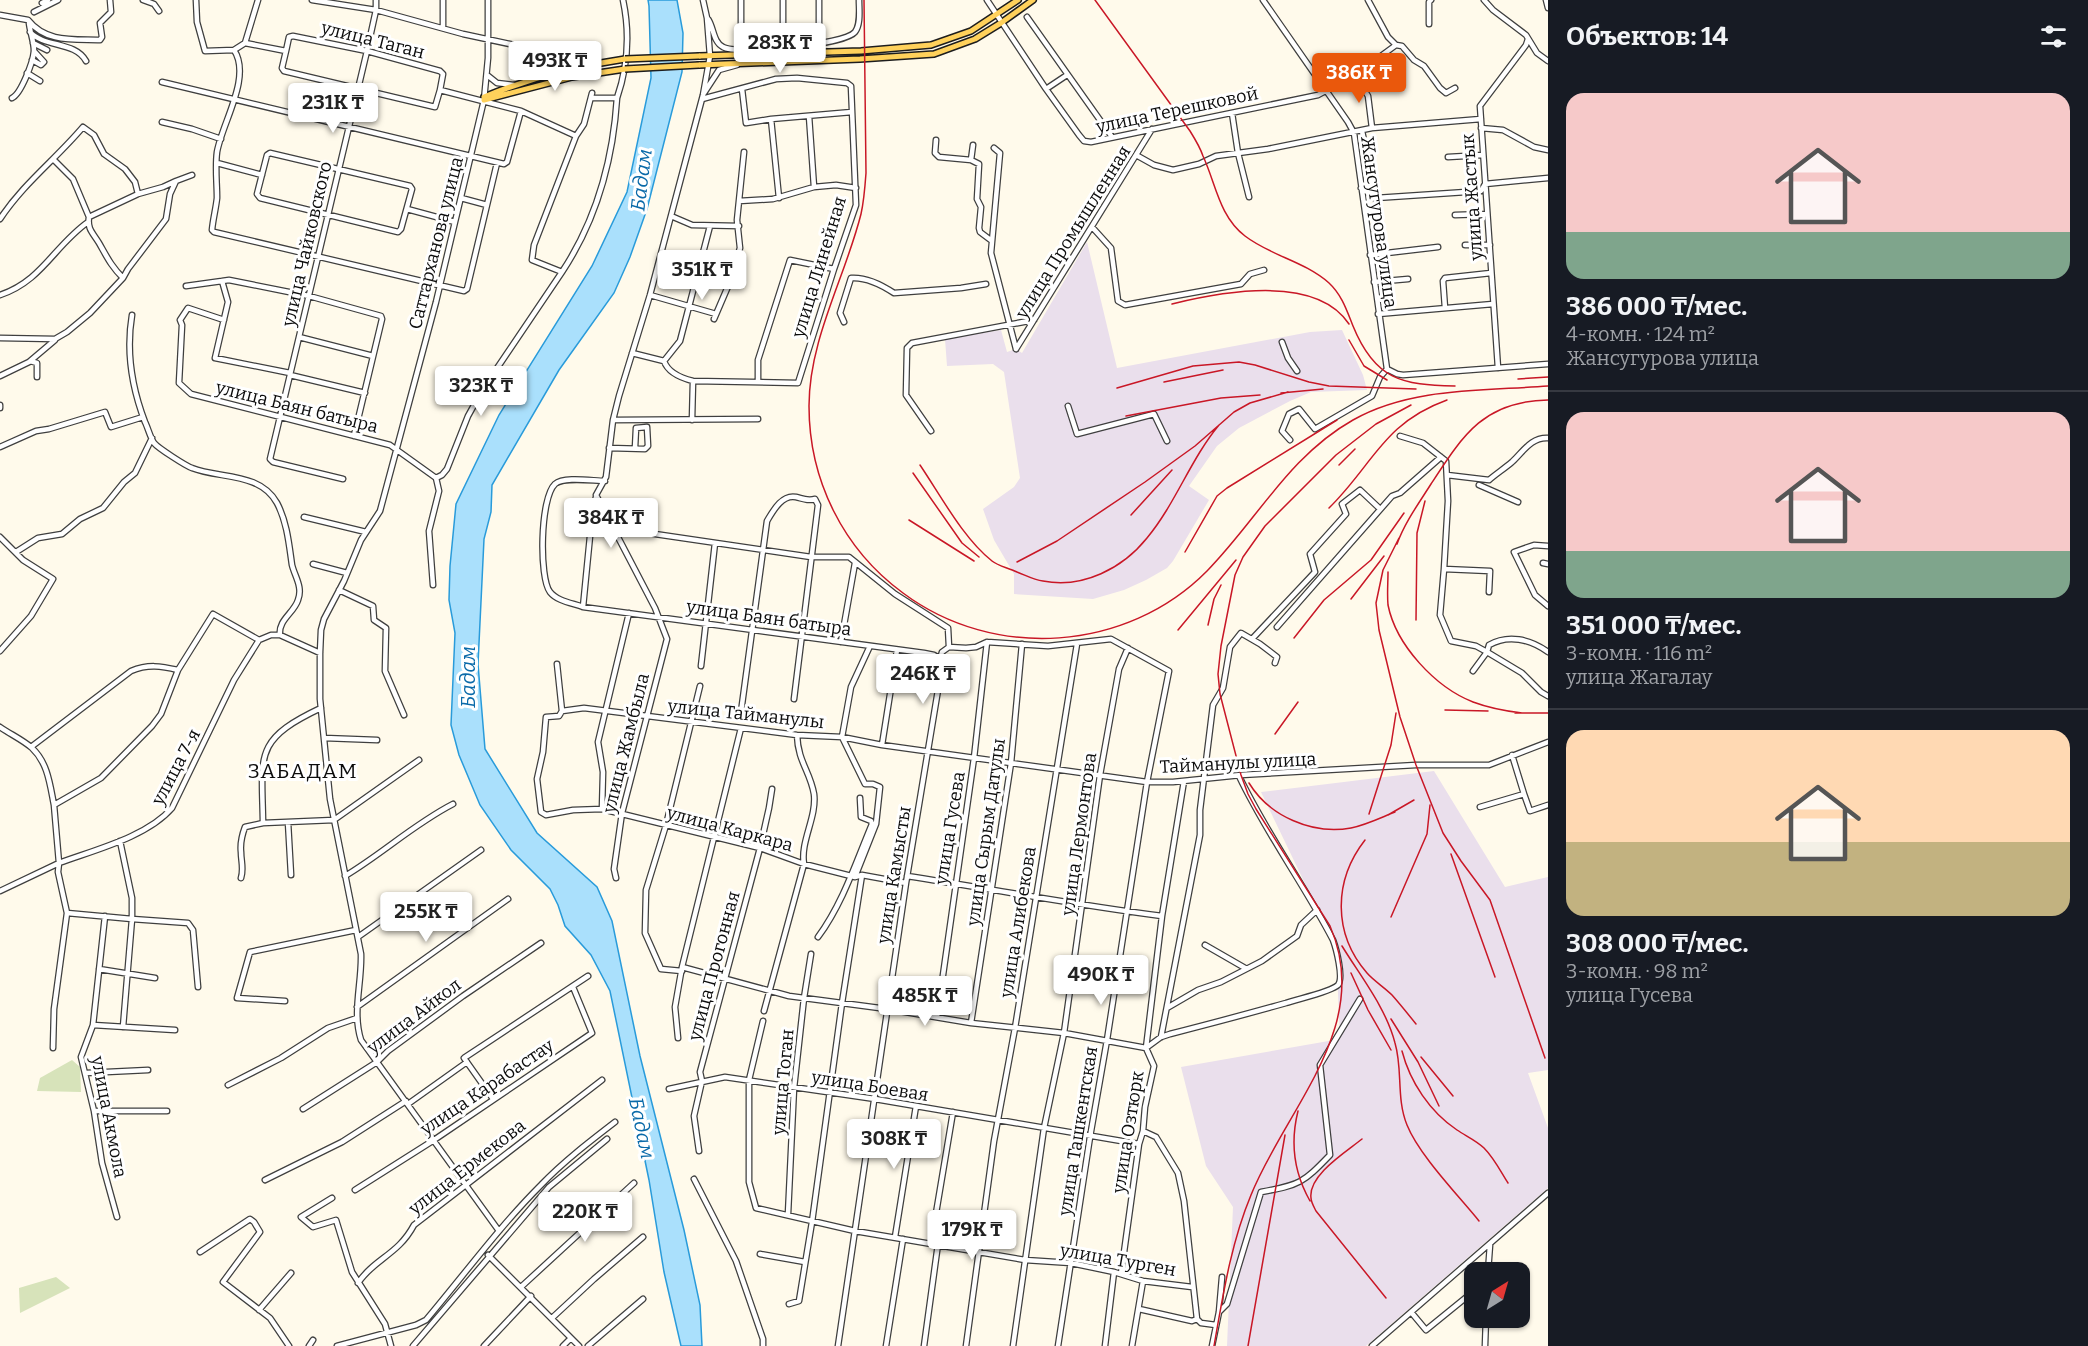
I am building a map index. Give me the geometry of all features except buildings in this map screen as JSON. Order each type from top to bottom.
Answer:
[{"type":"main road","points":[[1005,9],[1011,0]]},
{"type":"main road","points":[[484,99],[514,85],[573,69],[625,59],[861,51],[932,45],[971,31],[1018,0]]},
{"type":"main road","points":[[484,99],[572,76],[625,69],[699,64],[870,59],[934,54],[975,39],[1033,0]]},
{"type":"street","points":[[42,3],[48,0]]},
{"type":"street","points":[[34,12],[58,0]]},
{"type":"street","points":[[0,15],[28,20],[35,29],[48,36],[74,40],[100,40],[102,37],[100,23],[111,12],[111,0]]},
{"type":"street","points":[[143,0],[154,4],[159,11]]},
{"type":"street","points":[[196,0],[197,22],[203,50],[207,52],[234,50],[245,43],[258,0]]},
{"type":"street","points":[[312,0],[376,10],[535,51],[561,55]]},
{"type":"street","name":"улица Чайковского","points":[[343,479],[273,462],[270,459],[367,51],[376,0]]},
{"type":"street","points":[[443,0],[443,28]]},
{"type":"street","name":"Саттарханова улица","points":[[488,0],[489,39],[484,99],[440,285],[380,511],[366,532],[322,624],[320,653],[321,708],[330,799],[361,954],[362,973],[357,1006],[361,1040],[499,1231]]},
{"type":"street","points":[[434,585],[429,531],[439,491],[436,478],[447,469],[468,416],[483,389],[562,272],[587,229],[597,206],[608,161],[618,98],[626,69],[626,16],[623,0]]},
{"type":"street","points":[[583,607],[592,510],[596,495],[604,481],[613,420],[650,295],[702,97],[710,56],[703,0]]},
{"type":"street","points":[[741,0],[741,49]]},
{"type":"street","points":[[783,0],[783,48]]},
{"type":"street","points":[[819,0],[819,44]]},
{"type":"street","points":[[707,18],[712,26],[715,40],[719,45],[728,49],[783,48],[819,44],[848,38],[854,33],[859,23],[859,0]]},
{"type":"street","name":"улица Терешковой","points":[[987,0],[1046,89],[1084,141],[1091,142],[1328,91],[1355,75],[1396,45]]},
{"type":"street","name":"Жансугурова улица","points":[[1263,0],[1328,91],[1354,133],[1386,367]]},
{"type":"street","points":[[1429,24],[1428,8],[1431,0]]},
{"type":"street","points":[[1485,0],[1493,10],[1526,35],[1538,53],[1548,61]]},
{"type":"street","points":[[1546,0],[1548,8]]},
{"type":"street","points":[[1370,1],[1388,37],[1424,66],[1442,90],[1446,93],[1455,88]]},
{"type":"street","points":[[1027,17],[1112,137]]},
{"type":"street","points":[[12,98],[19,93],[34,51],[28,20]]},
{"type":"street","points":[[30,32],[38,39],[70,48],[84,56],[86,61]]},
{"type":"street","name":"улица Таган","points":[[286,51],[289,38],[293,36],[367,51],[440,71],[443,74],[440,90]]},
{"type":"street","name":"улица Жастык","points":[[1497,368],[1480,106],[1526,45],[1528,39]]},
{"type":"street","points":[[33,43],[47,50]]},
{"type":"street","points":[[245,43],[286,51],[282,68],[284,71],[435,107],[440,90],[484,99],[520,111],[576,136]]},
{"type":"street","points":[[234,50],[240,68],[234,99],[217,152],[217,201],[212,231],[464,291],[467,290],[497,162]]},
{"type":"street","points":[[32,60],[41,65],[44,62],[34,51]]},
{"type":"street","points":[[533,61],[535,51]]},
{"type":"street","points":[[702,97],[719,70],[742,63]]},
{"type":"street","points":[[27,73],[40,81]]},
{"type":"street","points":[[487,75],[498,83],[514,85]]},
{"type":"street","points":[[1046,89],[1067,75]]},
{"type":"street","points":[[1355,75],[1368,96],[1372,128]]},
{"type":"street","name":"улица Линейная","points":[[742,89],[786,78],[842,81],[851,86],[856,205],[798,383],[758,382]]},
{"type":"street","points":[[162,82],[506,164],[520,111]]},
{"type":"street","points":[[702,97],[742,89],[746,123],[852,112]]},
{"type":"street","points":[[562,272],[532,260],[534,245],[576,136],[584,124],[592,96],[618,98]]},
{"type":"street","points":[[1232,113],[1248,197]]},
{"type":"street","points":[[809,117],[814,187]]},
{"type":"street","points":[[1136,155],[1154,165],[1173,170],[1198,164],[1216,156],[1372,128],[1481,118]]},
{"type":"street","points":[[771,119],[779,198]]},
{"type":"street","points":[[162,122],[221,139]]},
{"type":"street","points":[[0,219],[24,187],[83,127],[98,141],[104,154],[125,169],[135,182],[138,194]]},
{"type":"street","points":[[1481,128],[1503,130],[1534,147],[1548,150]]},
{"type":"street","name":"улица Промышленная","points":[[1010,325],[1016,349],[1152,129]]},
{"type":"street","points":[[1362,131],[1376,198],[1381,254]]},
{"type":"street","points":[[936,140],[935,153],[939,157],[971,160],[979,164],[977,199],[981,207],[979,228],[980,232],[992,242]]},
{"type":"street","points":[[971,160],[973,145]]},
{"type":"street","points":[[994,148],[1000,153],[991,253],[1010,325]]},
{"type":"street","points":[[650,295],[715,316],[729,284],[740,249],[737,220],[744,152]]},
{"type":"street","points":[[268,154],[339,170],[410,186],[412,189],[401,230],[398,232],[329,213],[260,198],[257,194],[268,154]]},
{"type":"street","points":[[1448,157],[1483,155]]},
{"type":"street","points":[[53,159],[73,179],[89,229],[99,242],[109,263],[123,278]]},
{"type":"street","points":[[217,163],[262,175]]},
{"type":"street","points":[[2,295],[26,283],[36,275],[59,247],[88,220],[108,206],[192,175]]},
{"type":"street","points":[[1361,188],[1376,198],[1481,190],[1485,184],[1548,178]]},
{"type":"street","points":[[0,376],[30,361],[55,339],[67,332],[89,314],[123,278],[166,219],[170,194],[176,181]]},
{"type":"street","points":[[739,201],[779,198],[814,187],[836,185],[856,188]]},
{"type":"street","points":[[163,187],[170,194]]},
{"type":"street","points":[[461,198],[487,205]]},
{"type":"street","points":[[407,209],[455,222]]},
{"type":"street","points":[[1455,214],[1487,214]]},
{"type":"street","points":[[671,216],[692,225],[739,226]]},
{"type":"street","points":[[664,361],[680,341],[710,226]]},
{"type":"street","points":[[1092,227],[1111,248],[1118,301],[1125,305],[1241,284],[1250,274],[1264,270]]},
{"type":"street","points":[[1466,245],[1490,245]]},
{"type":"street","points":[[1370,255],[1438,247]]},
{"type":"street","points":[[664,361],[665,366],[675,374],[693,381],[758,382],[758,360],[790,260],[834,269]]},
{"type":"street","points":[[1445,308],[1445,278],[1491,273]]},
{"type":"street","points":[[844,322],[840,313],[851,278],[858,278],[894,293],[986,284]]},
{"type":"street","points":[[1374,282],[1408,279]]},
{"type":"street","points":[[186,286],[230,280],[309,296],[381,316],[354,436]]},
{"type":"street","points":[[222,281],[228,298],[215,358],[365,393]]},
{"type":"street","points":[[1378,314],[1493,304]]},
{"type":"street","name":"улица Баян батыра","points":[[224,320],[188,308],[180,320],[182,326],[179,383],[191,394],[390,445],[436,478]]},
{"type":"street","points":[[132,315],[129,354],[139,406],[154,442],[192,469],[248,480],[260,486],[273,496],[278,505],[288,534],[292,564],[300,586],[299,598],[280,625],[280,632]]},
{"type":"street","points":[[931,431],[906,395],[907,348],[912,343],[1034,320]]},
{"type":"street","points":[[299,336],[373,356]]},
{"type":"street","points":[[0,338],[55,339]]},
{"type":"street","points":[[1282,342],[1288,358],[1297,371]]},
{"type":"street","points":[[632,353],[664,361]]},
{"type":"street","points":[[30,361],[37,363],[37,377]]},
{"type":"street","points":[[1290,440],[1282,431],[1288,414],[1299,409],[1315,429],[1372,396],[1386,367],[1403,375],[1548,364]]},
{"type":"street","points":[[692,420],[693,381]]},
{"type":"street","points":[[1068,406],[1077,434],[1154,414],[1167,441]]},
{"type":"street","points":[[0,447],[36,431],[105,412],[111,427],[143,417]]},
{"type":"street","points":[[613,420],[758,419]]},
{"type":"street","points":[[609,448],[635,448],[645,448],[648,446],[647,427],[636,428],[635,448]]},
{"type":"street","points":[[1400,436],[1423,443],[1446,461],[1448,501],[1440,615],[1451,641],[1476,646],[1487,652],[1522,673],[1548,696]]},
{"type":"street","points":[[1479,484],[1489,480],[1514,461],[1528,444],[1542,437],[1548,438]]},
{"type":"street","points":[[16,552],[38,538],[62,534],[80,519],[104,508],[124,482],[135,473],[152,438]]},
{"type":"street","points":[[1277,627],[1392,496],[1400,493],[1441,457]]},
{"type":"street","points":[[1447,475],[1479,484],[1518,502]]},
{"type":"street","name":"улица Баян батыра","points":[[604,481],[565,480],[556,483],[551,489],[545,506],[543,524],[545,584],[551,594],[561,600],[583,607],[934,655],[940,659]]},
{"type":"street","points":[[1251,639],[1315,572],[1310,554],[1346,514],[1342,504],[1360,490],[1378,507]]},
{"type":"street","name":"улица Жамбыла","points":[[596,495],[658,616],[667,639],[622,813],[614,869],[616,878]]},
{"type":"street","points":[[741,712],[767,521],[777,505],[794,496],[807,501],[815,500],[818,505],[794,699]]},
{"type":"street","points":[[304,517],[366,532]]},
{"type":"street","points":[[613,528],[811,557],[849,557],[895,594],[948,628],[949,647]]},
{"type":"street","points":[[0,537],[23,560],[53,579],[31,616],[0,651]]},
{"type":"street","points":[[701,666],[715,543]]},
{"type":"street","points":[[1548,546],[1534,545],[1514,552],[1535,595],[1548,606]]},
{"type":"street","points":[[313,564],[347,573]]},
{"type":"street","points":[[841,642],[855,564]]},
{"type":"street","points":[[1444,568],[1490,571],[1489,592]]},
{"type":"street","points":[[339,590],[373,606],[375,622],[386,628],[385,671],[404,715]]},
{"type":"street","points":[[602,809],[603,772],[598,742],[629,613]]},
{"type":"street","points":[[54,805],[101,778],[152,726],[160,714],[178,670],[213,614],[259,640],[280,632],[320,653]]},
{"type":"street","points":[[1161,1037],[1200,835],[1200,810],[1213,705],[1223,688],[1230,647],[1241,633],[1277,657],[1275,663]]},
{"type":"street","points":[[940,659],[942,652],[949,647],[966,648],[987,642],[1048,646],[1111,639],[1128,648]]},
{"type":"street","points":[[1473,671],[1487,652],[1489,645],[1498,640],[1523,639],[1548,652]]},
{"type":"street","name":"улица 7-я","points":[[0,891],[59,863],[120,841],[163,819],[172,808],[234,680],[259,640]]},
{"type":"street","name":"улица Гусева","points":[[937,1017],[974,758],[987,642]]},
{"type":"street","name":"улица Сырым Датулы","points":[[971,1023],[1011,763],[1022,644]]},
{"type":"street","name":"улица Алибекова","points":[[966,1346],[977,1251],[1077,644]]},
{"type":"street","points":[[818,937],[830,922],[876,824],[880,787],[865,784],[842,737],[851,687],[870,646]]},
{"type":"street","name":"улица Ташкентская","points":[[1058,1346],[1147,782],[1169,671],[1128,648]]},
{"type":"street","name":"улица Лермонтова","points":[[1013,1346],[1044,1128],[1064,1033],[1100,775],[1119,669],[1128,648]]},
{"type":"street","points":[[882,746],[897,650]]},
{"type":"street","name":"улица Камысты","points":[[838,1346],[907,876],[941,672],[940,659]]},
{"type":"street","points":[[557,664],[562,711]]},
{"type":"street","points":[[31,747],[131,671],[144,666],[156,665],[178,670]]},
{"type":"street","points":[[700,686],[666,825],[646,890],[645,933],[661,969],[682,969],[804,998],[971,1023],[1064,1033],[1146,1048],[1161,1037],[1306,998],[1336,986],[1340,980],[1338,954],[1317,910],[1253,806],[1239,776]]},
{"type":"street","points":[[263,823],[261,768],[271,741],[278,732],[321,708]]},
{"type":"street","name":"улица Тайманулы","points":[[562,711],[584,708],[797,735],[842,737],[882,746],[927,750]]},
{"type":"street","name":"улица Каркара","points":[[562,711],[559,716],[546,717],[543,752],[537,779],[542,812],[546,815],[573,810],[602,809],[760,848],[804,864],[853,876],[862,875],[906,883]]},
{"type":"street","points":[[0,727],[31,747],[40,758],[47,772],[54,805],[58,872],[68,913],[54,1008],[53,1048]]},
{"type":"street","points":[[678,1038],[675,1007],[682,969],[741,728]]},
{"type":"street","points":[[764,1011],[804,864],[802,855],[810,830],[814,796],[797,751],[797,735]]},
{"type":"street","points":[[324,738],[377,740]]},
{"type":"street","name":"Тайманулы улица","points":[[927,750],[1147,782],[1184,782],[1239,776],[1416,765],[1489,765],[1548,742]]},
{"type":"street","points":[[1512,755],[1530,811],[1548,805]]},
{"type":"street","points":[[241,878],[243,870],[240,852],[245,827],[263,823],[334,820],[419,760]]},
{"type":"street","name":"улица Озтюрк","points":[[1120,1274],[1145,1107],[1154,1066],[1146,1048],[1162,915],[1184,782]]},
{"type":"street","name":"улица Прогонная","points":[[699,1151],[694,1116],[702,1081],[700,1072],[760,848],[771,789]]},
{"type":"street","points":[[1480,807],[1524,794]]},
{"type":"street","points":[[853,876],[872,824],[871,821],[861,817],[860,798]]},
{"type":"street","points":[[345,876],[436,813],[453,804]]},
{"type":"street","points":[[288,822],[291,875]]},
{"type":"street","points":[[120,841],[132,898],[123,1027]]},
{"type":"street","points":[[357,937],[481,850]]},
{"type":"street","points":[[789,1304],[799,1301],[862,875]]},
{"type":"street","points":[[907,876],[992,888],[1082,906],[1162,915]]},
{"type":"street","points":[[357,1006],[508,899]]},
{"type":"street","points":[[1167,1008],[1262,961],[1297,936],[1301,925],[1317,910]]},
{"type":"street","points":[[68,913],[188,923],[194,930],[198,987]]},
{"type":"street","name":"улица Акмола","points":[[105,916],[93,1025],[81,1058],[86,1073],[102,1163],[117,1217]]},
{"type":"street","points":[[285,1001],[237,998],[250,952],[356,930]]},
{"type":"street","name":"улица Айкол","points":[[303,1109],[377,1062],[388,1051],[453,1003],[541,943]]},
{"type":"street","points":[[1205,945],[1245,968]]},
{"type":"street","name":"улица Тоган","points":[[788,1214],[794,1088],[804,998],[812,954]]},
{"type":"street","points":[[99,969],[155,978]]},
{"type":"street","points":[[493,1099],[464,1058],[588,976]]},
{"type":"street","name":"улица Карабастау","points":[[355,1190],[434,1140],[592,1033],[573,987]]},
{"type":"street","points":[[1219,1312],[1227,1304],[1262,1192],[1305,1180],[1330,1155],[1320,1065],[1360,999]]},
{"type":"street","points":[[228,1085],[281,1058],[328,1028],[357,1018]]},
{"type":"street","points":[[749,1080],[763,1021]]},
{"type":"street","points":[[93,1025],[175,1030]]},
{"type":"street","points":[[265,1180],[342,1142],[407,1103],[467,1062]]},
{"type":"street","points":[[86,1073],[148,1070]]},
{"type":"street","name":"улица Боевая","points":[[669,1089],[725,1077],[875,1099],[1139,1144]]},
{"type":"street","name":"улица Ермекова","points":[[358,1283],[365,1273],[389,1256],[406,1240],[414,1225],[602,1080]]},
{"type":"street","name":"улица Турген","points":[[749,1080],[749,1182],[756,1208],[788,1214],[812,1222],[903,1239],[1025,1260],[1071,1263],[1143,1281],[1192,1287]]},
{"type":"street","points":[[895,1237],[916,1106]]},
{"type":"street","points":[[93,1111],[167,1111]]},
{"type":"street","points":[[931,1243],[953,1112]]},
{"type":"street","points":[[337,1346],[416,1325],[426,1320],[499,1231],[541,1185],[580,1149],[615,1122]]},
{"type":"street","points":[[1143,1131],[1156,1137],[1178,1173],[1184,1201],[1197,1319],[1201,1323],[1216,1325]]},
{"type":"street","points":[[413,1346],[549,1187],[607,1139]]},
{"type":"street","points":[[694,1179],[736,1261],[763,1339],[763,1346]]},
{"type":"street","points":[[521,1287],[634,1183]]},
{"type":"street","points":[[1372,1346],[1548,1194]]},
{"type":"street","points":[[332,1198],[301,1217],[313,1227],[336,1220],[352,1272],[385,1324],[391,1346]]},
{"type":"street","points":[[200,1252],[250,1219],[254,1222],[260,1232],[223,1282],[270,1318],[289,1346]]},
{"type":"street","points":[[552,1318],[643,1237]]},
{"type":"street","points":[[886,1346],[903,1239]]},
{"type":"street","points":[[924,1346],[938,1244]]},
{"type":"street","points":[[1489,1262],[1490,1245]]},
{"type":"street","points":[[484,1251],[579,1346]]},
{"type":"street","points":[[760,1254],[805,1262]]},
{"type":"street","points":[[1105,1346],[1114,1272]]},
{"type":"street","points":[[260,1310],[291,1274]]},
{"type":"street","points":[[1212,1346],[1219,1312],[1222,1277]]},
{"type":"street","points":[[1132,1346],[1143,1281]]},
{"type":"street","points":[[484,1346],[531,1296]]},
{"type":"street","points":[[588,1346],[643,1299]]},
{"type":"street","points":[[1411,1312],[1426,1330],[1464,1299]]},
{"type":"street","points":[[1139,1309],[1192,1321],[1197,1319]]},
{"type":"street","points":[[1485,1346],[1486,1328]]},
{"type":"street","points":[[563,1346],[571,1338]]},
{"type":"street","points":[[309,1346],[313,1340]]},
{"type":"shaded area","points":[[1087,242],[1117,368],[1310,332],[1342,330],[1363,375],[1367,390],[1311,392],[1239,428],[1217,446],[1189,486],[1209,500],[1167,568],[1124,590],[1093,599],[1014,594],[1014,574],[994,540],[983,509],[1014,487],[1020,478],[1004,372],[993,364],[947,366],[945,339],[1001,330],[1007,352],[1016,349],[1022,353]]},
{"type":"shaded area","points":[[1434,771],[1505,887],[1548,877],[1548,1070],[1528,1073],[1548,1128],[1548,1188],[1366,1346],[1227,1346],[1233,1207],[1206,1166],[1181,1067],[1340,1039],[1336,948],[1261,792]]},
{"type":"green space","points":[[72,1060],[80,1067],[81,1092],[37,1091],[40,1078]]},
{"type":"green space","points":[[56,1277],[70,1288],[20,1313],[19,1288]]},
{"type":"water","name":"Бадам","points":[[648,0],[677,0],[683,33],[682,72],[647,209],[614,293],[559,370],[492,485],[491,512],[484,539],[478,664],[485,749],[537,833],[597,887],[612,921],[640,1056],[684,1230],[700,1305],[702,1346],[681,1346],[664,1272],[649,1180],[610,991],[591,955],[565,926],[550,889],[511,850],[480,805],[459,755],[451,725],[455,633],[449,600],[456,504],[499,415],[592,266],[627,192],[651,78]]},
{"type":"railway","points":[[864,0],[866,173],[864,199],[854,238],[815,357],[809,406],[811,433],[815,460],[823,486],[847,534],[863,556],[882,575],[903,593],[939,615],[978,630],[1018,637],[1059,638],[1100,631],[1139,618],[1175,598],[1207,571],[1292,470],[1330,435],[1353,420],[1375,409],[1423,396],[1448,392],[1548,386]]},
{"type":"railway","points":[[1095,0],[1192,134],[1202,153],[1219,199],[1236,228],[1255,243],[1309,269],[1329,283],[1341,298],[1371,358],[1392,376],[1420,384],[1455,386]]},
{"type":"railway","points":[[1172,304],[1241,292],[1291,293],[1314,298],[1334,308],[1349,324]]},
{"type":"railway","points":[[1349,340],[1364,366],[1387,380]]},
{"type":"railway","points":[[1117,388],[1193,366],[1239,362],[1329,386],[1416,389]]},
{"type":"railway","points":[[1164,382],[1223,370]]},
{"type":"railway","points":[[1518,379],[1548,377]]},
{"type":"railway","points":[[1281,393],[1323,389]]},
{"type":"railway","points":[[1017,562],[1057,541],[1145,482],[1195,446],[1234,412],[1250,403],[1288,392]]},
{"type":"railway","points":[[1126,416],[1221,398],[1260,395]]},
{"type":"railway","points":[[1329,508],[1393,433],[1425,409],[1447,400]]},
{"type":"railway","points":[[1397,544],[1412,513],[1465,436],[1491,414],[1507,407],[1548,400]]},
{"type":"railway","points":[[1214,1346],[1228,1269],[1244,1213],[1266,1163],[1320,1065],[1334,1032],[1341,998],[1341,963],[1330,926],[1248,794],[1220,694],[1218,674],[1221,646],[1235,575],[1243,557],[1265,526],[1336,455],[1376,424],[1411,405]]},
{"type":"railway","points":[[1185,552],[1217,496],[1337,420]]},
{"type":"railway","points":[[920,465],[962,529],[981,552],[992,561],[1036,580],[1058,583],[1073,582],[1101,574],[1137,549],[1157,525],[1200,452],[1219,425]]},
{"type":"railway","points":[[1339,465],[1355,449]]},
{"type":"railway","points":[[1131,515],[1172,470]]},
{"type":"railway","points":[[913,473],[962,543],[979,557]]},
{"type":"railway","points":[[1416,620],[1417,533],[1425,501]]},
{"type":"railway","points":[[1294,638],[1324,600],[1371,560],[1404,513]]},
{"type":"railway","points":[[909,520],[974,561]]},
{"type":"railway","points":[[1399,538],[1383,570],[1376,603],[1379,630],[1400,717],[1443,833],[1490,900],[1545,1058]]},
{"type":"railway","points":[[1351,599],[1384,556]]},
{"type":"railway","points":[[1178,630],[1236,560]]},
{"type":"railway","points":[[1388,572],[1388,605],[1392,620],[1399,635],[1419,663],[1445,686],[1473,702],[1522,713]]},
{"type":"railway","points":[[1208,625],[1214,599],[1221,585]]},
{"type":"railway","points":[[1275,734],[1298,702]]},
{"type":"railway","points":[[1445,710],[1488,711]]},
{"type":"railway","points":[[1369,814],[1391,745],[1396,713]]},
{"type":"railway","points":[[1515,713],[1548,713]]},
{"type":"railway","points":[[1249,783],[1258,795],[1280,814],[1307,826],[1321,829],[1351,828],[1395,812]]},
{"type":"railway","points":[[1388,815],[1414,800]]},
{"type":"railway","points":[[1391,917],[1427,834],[1430,805]]},
{"type":"railway","points":[[1365,840],[1347,873],[1341,907],[1343,925],[1348,942],[1367,973],[1392,995],[1416,1024]]},
{"type":"railway","points":[[1451,854],[1495,977]]},
{"type":"railway","points":[[1342,946],[1372,993],[1391,1030],[1399,1063],[1400,1094],[1407,1125],[1420,1149],[1479,1221]]},
{"type":"railway","points":[[1351,973],[1368,1010],[1391,1050]]},
{"type":"railway","points":[[1391,1019],[1418,1062],[1439,1106]]},
{"type":"railway","points":[[1402,1051],[1410,1074],[1430,1105],[1447,1123],[1484,1148],[1508,1183]]},
{"type":"railway","points":[[1421,1057],[1453,1096]]},
{"type":"railway","points":[[1298,1111],[1294,1135],[1295,1158],[1300,1180],[1310,1201]]},
{"type":"railway","points":[[1248,1346],[1285,1135]]},
{"type":"railway","points":[[1362,1139],[1329,1165],[1315,1181],[1311,1200],[1316,1211],[1386,1298]]},
{"type":"district","name":"ЗАБАДАМ","points":[[303,771]]}]
